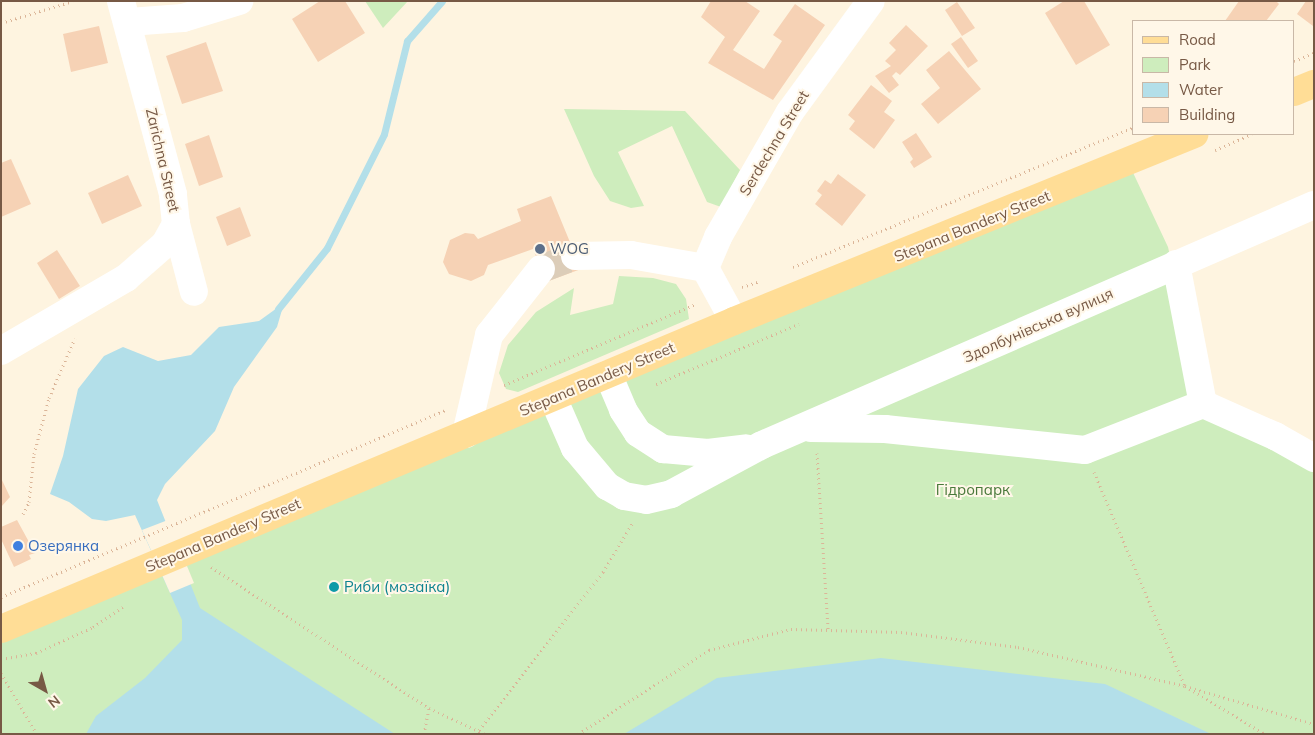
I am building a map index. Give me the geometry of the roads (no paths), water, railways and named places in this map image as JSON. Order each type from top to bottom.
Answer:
[{"type":"main road","points":[[1295,92],[1314,84]]},
{"type":"main road","name":"Stepana Bandery Street","points":[[1,629],[734,321],[1193,135]]},
{"type":"street","points":[[125,12],[183,18],[239,1]]},
{"type":"street","name":"Serdechna Street","points":[[705,268],[718,237],[790,112],[871,1]]},
{"type":"street","name":"Zarichna Street","points":[[1,351],[126,278],[166,244],[176,224],[173,194],[125,12]]},
{"type":"street","name":"Здолбунівська вулиця","points":[[553,398],[575,448],[607,486],[624,496],[646,500],[672,494],[762,445],[809,428],[1176,264],[1314,205]]},
{"type":"street","points":[[176,224],[194,292]]},
{"type":"street","points":[[575,256],[630,255],[705,268],[734,321]]},
{"type":"street","points":[[1176,264],[1203,404]]},
{"type":"street","points":[[466,434],[489,335],[541,269]]},
{"type":"street","name":"Здолбунівська вулиця","points":[[608,374],[623,410],[638,433],[663,448],[708,453],[762,445]]},
{"type":"street","points":[[809,428],[885,428],[1086,450],[1203,404],[1275,436],[1314,458]]},
{"type":"water","points":[[284,303],[277,327],[234,387],[215,431],[165,484],[157,500],[200,608],[395,734],[86,734],[96,716],[145,678],[182,640],[182,620],[135,515],[106,521],[92,519],[69,502],[50,494],[63,456],[78,389],[104,356],[123,347],[158,361],[191,355],[219,327],[259,321]]},
{"type":"water","points":[[881,658],[1105,684],[1211,734],[624,734],[717,678]]},
{"type":"waterway","points":[[278,309],[327,248],[384,134],[407,41],[442,1]]},
{"type":"tunnel","points":[[541,269],[575,256]]},
{"type":"place","name":"WOG","points":[[540,249]]},
{"type":"place","name":"Озерянка","points":[[18,546]]},
{"type":"place","name":"Риби (мозаїка)","points":[[334,587]]},
{"type":"park label","name":"Гідропарк","points":[[973,490]]}]
